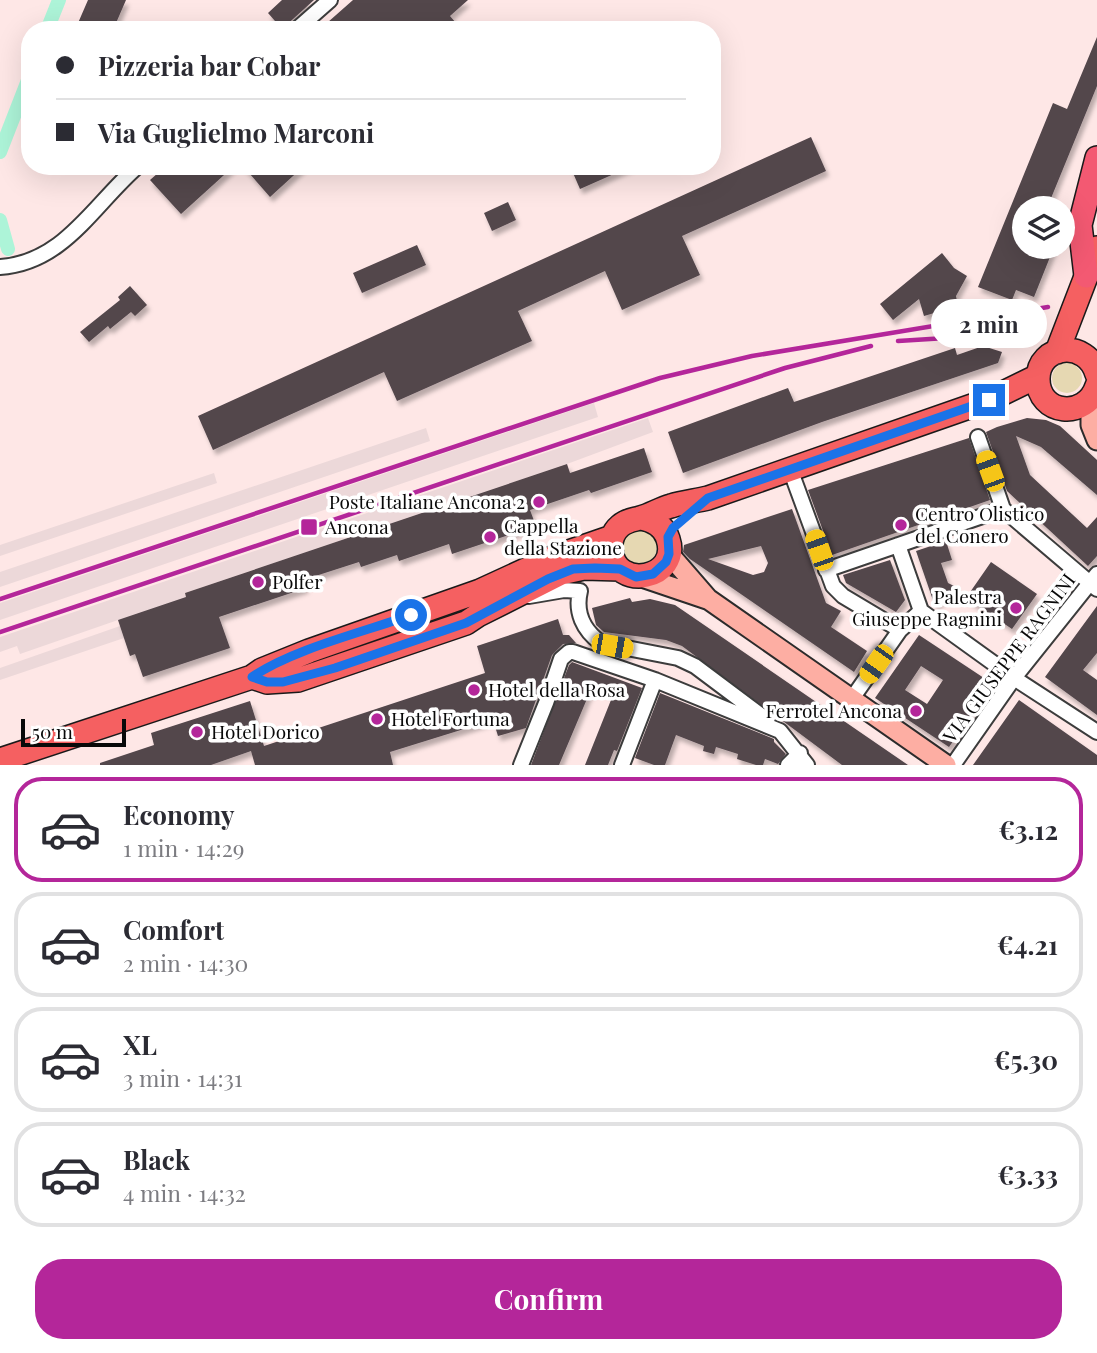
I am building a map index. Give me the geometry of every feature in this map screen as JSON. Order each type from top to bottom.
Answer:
[{"type":"highway","points":[[1083,285],[1080,225],[1097,158]]},
{"type":"main road","points":[[1057,352],[1097,248]]},
{"type":"main road","points":[[1083,285],[1090,359],[1069,350],[1057,352],[1045,361],[1038,376],[1039,388],[1046,400],[1056,407],[1067,409],[1079,407],[1094,392]]},
{"type":"main road","points":[[0,760],[252,677],[309,650],[472,594],[554,557],[612,537],[623,523],[675,505],[708,498],[989,400],[1038,376]]},
{"type":"main road","points":[[1094,392],[1091,425],[1097,440]]},
{"type":"main road","points":[[989,400],[1046,400]]},
{"type":"main road","points":[[642,577],[660,569],[668,545],[682,519],[708,498]]},
{"type":"main road","points":[[640,518],[657,523],[668,545],[708,599]]},
{"type":"main road","points":[[612,537],[611,554],[620,569],[627,574],[708,599],[946,765]]},
{"type":"main road","points":[[252,677],[271,682],[298,680],[466,623],[548,579],[573,569],[620,569]]},
{"type":"street","points":[[306,21],[330,0]]},
{"type":"street","points":[[0,268],[30,262],[58,247],[129,175]]},
{"type":"street","points":[[978,437],[1003,509],[1095,582]]},
{"type":"street","points":[[790,469],[833,586],[843,596],[900,630]]},
{"type":"street","points":[[826,570],[1003,509]]},
{"type":"street","points":[[898,545],[921,611],[1014,678],[1097,732]]},
{"type":"street","name":"VIA GIUSEPPE RAGNINI","points":[[953,765],[1014,678],[1095,582]]},
{"type":"street","points":[[505,601],[557,590],[580,591],[577,605],[583,623],[593,637],[601,643],[668,656],[695,666],[780,731],[804,759],[788,765]]},
{"type":"street","points":[[851,700],[900,630],[921,611]]},
{"type":"street","points":[[521,765],[561,659],[569,652],[655,680],[780,731]]},
{"type":"street","points":[[622,765],[655,680]]},
{"type":"shaded area","points":[[1067,363],[1073,364],[1081,372],[1081,384],[1073,392],[1067,393],[1061,392],[1053,384],[1052,378],[1053,372],[1061,364]]},
{"type":"shaded area","points":[[594,403],[598,417],[0,620],[0,603]]},
{"type":"shaded area","points":[[648,418],[653,432],[567,464],[185,593],[198,633],[130,656],[124,638],[0,680],[0,668],[120,626],[118,620],[20,654],[17,646],[0,652],[0,637]]},
{"type":"shaded area","points":[[426,428],[430,441],[0,587],[0,572]]},
{"type":"shaded area","points":[[214,473],[217,483],[0,556],[0,545]]},
{"type":"shaded area","points":[[640,530],[652,535],[657,547],[652,559],[640,564],[628,559],[623,547],[628,535]]},
{"type":"building","points":[[88,0],[126,0],[117,21],[79,21]]},
{"type":"building","points":[[282,0],[314,0],[291,21],[275,21],[268,13]]},
{"type":"building","points":[[353,0],[468,0],[450,16],[454,21],[329,21]]},
{"type":"building","points":[[1097,37],[1097,86],[1052,196],[1015,196],[1053,103],[1067,109]]},
{"type":"building","points":[[811,137],[826,171],[682,236],[700,275],[622,310],[605,271],[518,311],[532,341],[397,401],[384,372],[213,450],[198,416]]},
{"type":"building","points":[[156,175],[224,175],[181,214],[150,180]]},
{"type":"building","points":[[251,175],[294,175],[270,197]]},
{"type":"building","points":[[574,175],[612,175],[580,189]]},
{"type":"building","points":[[508,202],[516,220],[492,231],[484,213]]},
{"type":"building","points":[[1012,204],[1012,259],[1049,259],[1034,297],[1016,290],[1012,300],[978,287]]},
{"type":"building","points":[[417,245],[426,265],[362,293],[353,273]]},
{"type":"building","points":[[942,253],[954,268],[967,276],[956,296],[958,306],[924,316],[919,299],[893,320],[880,304]]},
{"type":"building","points":[[130,286],[147,305],[135,316],[131,312],[110,329],[108,326],[89,342],[80,332],[120,300],[118,297]]},
{"type":"building","points":[[983,346],[1002,352],[998,363],[822,422],[683,473],[668,432],[788,388],[794,402],[955,348],[957,355]]},
{"type":"building","points":[[1027,418],[1046,420],[1060,426],[1097,460],[1097,495],[1041,447],[1016,436],[1030,475],[1087,528],[1097,517],[1097,556],[1088,566],[1007,491],[986,432]]},
{"type":"building","points":[[969,438],[990,500],[832,555],[808,490]]},
{"type":"building","points":[[644,448],[652,472],[530,510],[536,526],[452,554],[449,544],[399,561],[397,555],[361,567],[359,562],[303,580],[306,588],[219,617],[230,648],[143,677],[135,654],[130,656],[118,620],[186,597],[185,593],[567,464],[570,473]]},
{"type":"building","points":[[792,509],[826,603],[841,611],[831,627],[867,651],[854,672],[690,559],[683,552],[684,545]],"holes":[[[761,546],[768,563],[764,572],[753,575],[708,559]]]},
{"type":"building","points":[[946,541],[952,560],[941,563],[948,583],[956,587],[935,606],[916,551]]},
{"type":"building","points":[[890,560],[905,600],[896,612],[846,583],[843,575]]},
{"type":"building","points":[[991,562],[1037,594],[1012,629],[966,598]]},
{"type":"building","points":[[630,598],[632,602],[650,599],[675,605],[908,765],[842,765],[682,646],[666,640],[604,632],[596,625],[592,608]]},
{"type":"building","points":[[1097,606],[1097,653],[1083,670],[1097,680],[1097,715],[1045,677]]},
{"type":"building","points":[[558,619],[563,635],[569,635],[576,643],[563,644],[552,655],[526,728],[498,736],[493,720],[390,752],[393,765],[255,765],[251,751],[211,765],[100,765],[154,745],[151,733],[250,701],[264,746],[485,673],[477,646]]},
{"type":"building","points":[[919,635],[993,684],[949,747],[875,698]],"holes":[[[921,666],[943,680],[927,704],[905,690]]]},
{"type":"building","points":[[572,662],[642,688],[617,751],[614,750],[608,765],[585,765],[613,695],[592,687],[559,765],[531,765],[569,665]]},
{"type":"building","points":[[660,693],[774,739],[786,754],[778,764],[765,759],[763,765],[756,765],[737,759],[738,754],[716,747],[714,754],[703,751],[704,746],[676,735],[665,765],[654,765],[635,758]]},
{"type":"building","points":[[1019,700],[1097,755],[1097,765],[973,765]]},
{"type":"waterway","points":[[51,21],[59,0]]},
{"type":"waterway","points":[[0,152],[21,98]]},
{"type":"waterway","points":[[0,220],[8,249]]},
{"type":"railway","points":[[0,599],[660,378],[752,356],[1048,307]]},
{"type":"railway","points":[[898,341],[978,336],[1033,339]]},
{"type":"railway","points":[[0,632],[785,368],[871,346]]},
{"type":"place","name":"Poste Italiane Ancona 2","points":[[539,502]]},
{"type":"place","name":"Centro Olistico del Conero","points":[[901,525]]},
{"type":"place","name":"Ancona","points":[[309,527]]},
{"type":"place","name":"Cappella della Stazione","points":[[490,537]]},
{"type":"place","name":"Polfer","points":[[258,582]]},
{"type":"place","name":"Palestra Giuseppe Ragnini","points":[[1016,608]]},
{"type":"place","name":"Hotel della Rosa","points":[[474,690]]},
{"type":"place","name":"Ferrotel Ancona","points":[[916,711]]},
{"type":"place","name":"Hotel Fortuna","points":[[377,719]]},
{"type":"place","name":"Hotel Dorico","points":[[197,732]]},
{"type":"route","points":[[411,615],[309,650],[252,677],[267,682],[283,682],[335,668],[466,623],[478,614],[573,569],[620,569],[636,577],[653,574],[666,562],[670,545],[668,537],[673,528],[708,498],[989,400]]}]
